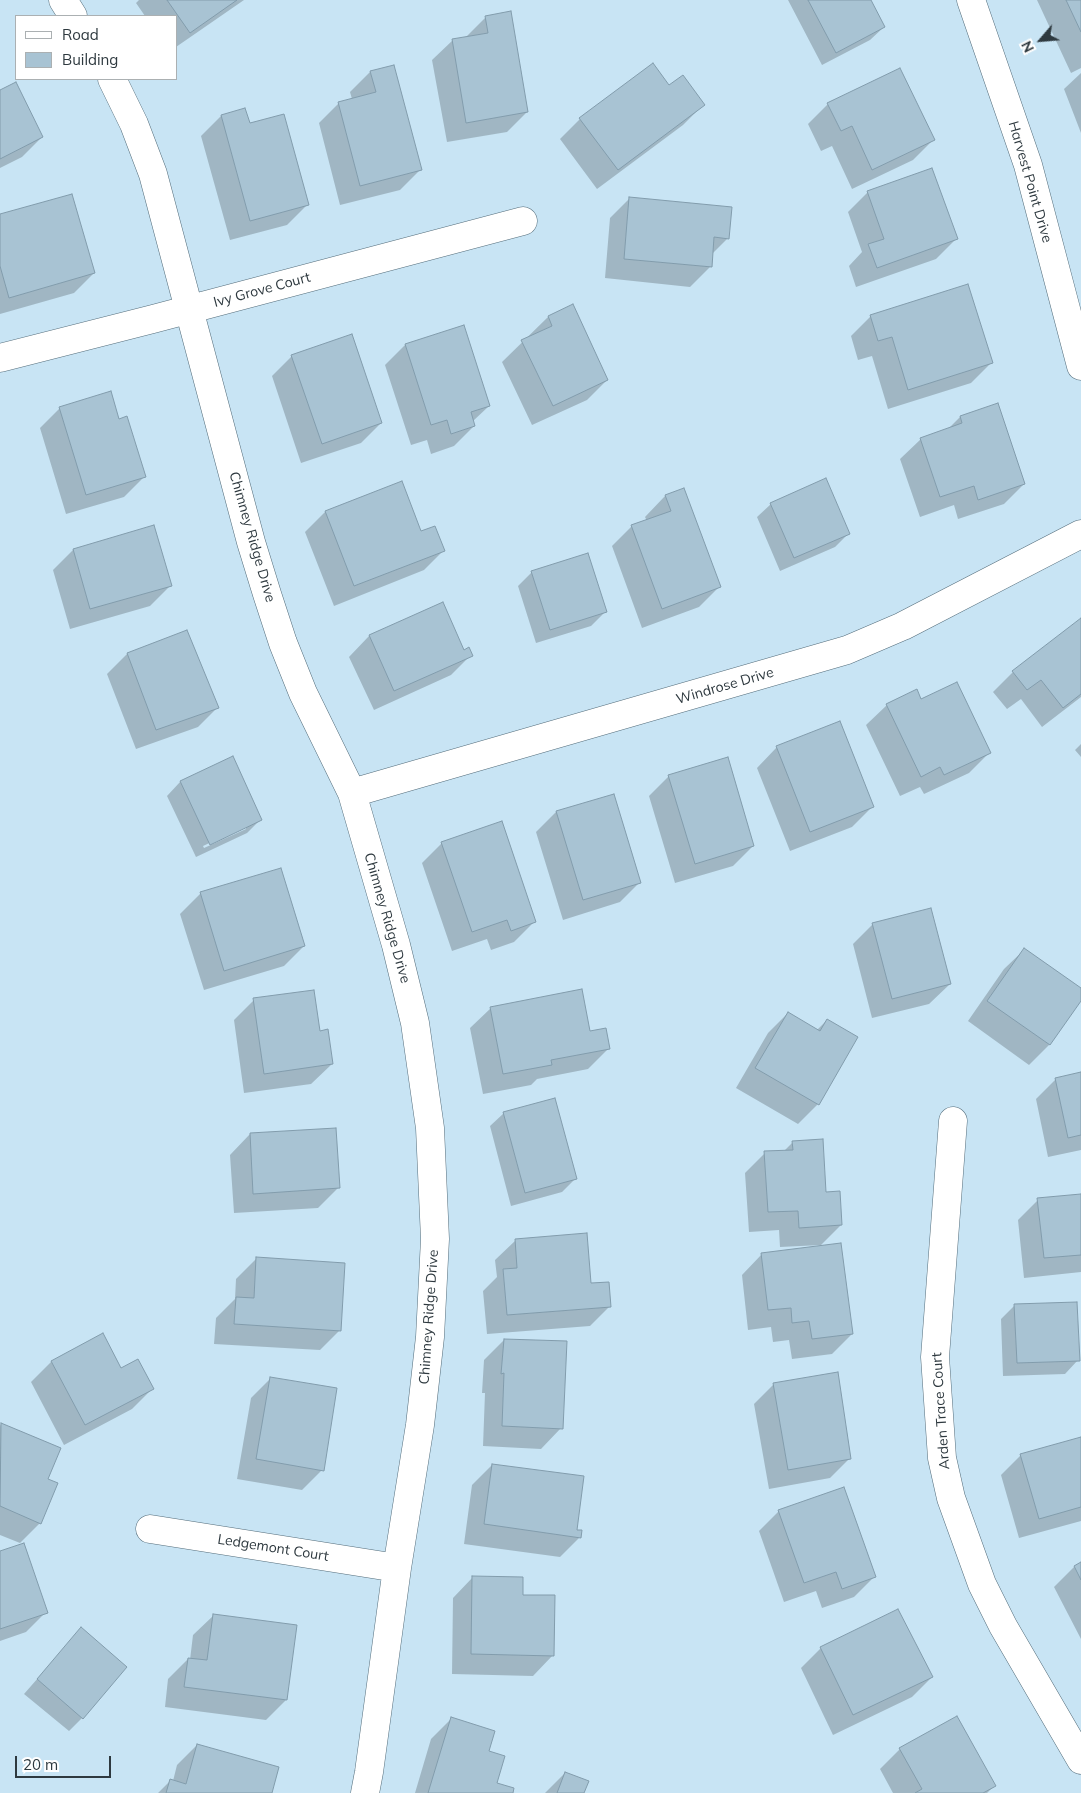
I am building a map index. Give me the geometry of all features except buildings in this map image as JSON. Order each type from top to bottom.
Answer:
[{"type":"street","points":[[63,0],[72,15]]},
{"type":"street","name":"Harvest Point Drive","points":[[971,0],[1028,165],[1081,366]]},
{"type":"street","name":"Chimney Ridge Drive","points":[[112,80],[134,124],[153,174],[251,542],[283,643],[302,693],[352,793],[396,945],[415,1023],[430,1128],[434,1239],[430,1337],[420,1425],[397,1568],[371,1762],[365,1793]]},
{"type":"street","name":"Ivy Grove Court","points":[[0,358],[523,221]]},
{"type":"street","name":"Windrose Drive","points":[[352,793],[847,650],[903,626],[1081,534]]},
{"type":"street","name":"Arden Trace Court","points":[[953,1121],[935,1357],[942,1458],[951,1498],[982,1584],[1003,1626],[1081,1760]]},
{"type":"street","name":"Ledgemont Court","points":[[150,1529],[397,1568]]}]
